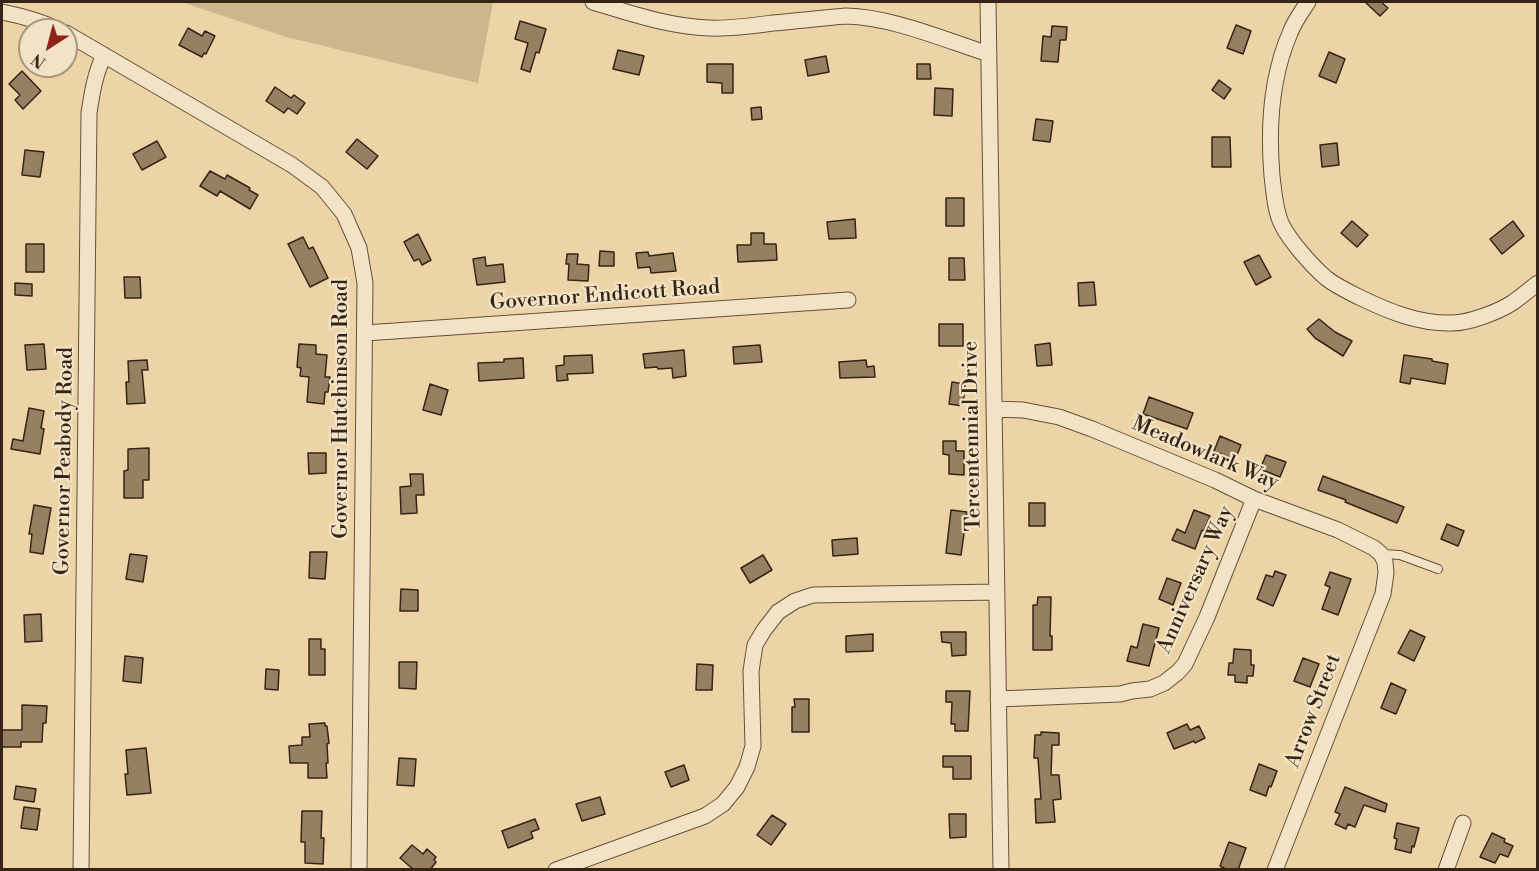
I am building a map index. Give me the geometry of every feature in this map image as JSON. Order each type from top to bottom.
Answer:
[{"type":"street","points":[[593,2],[640,8],[692,27],[710,28],[862,16],[902,26],[989,54]]},
{"type":"street","name":"Tercentennial Drive","points":[[988,2],[1001,870]]},
{"type":"street","points":[[1308,2],[1290,32],[1282,57],[1274,91],[1271,123],[1274,197],[1281,224],[1301,251],[1326,278],[1348,292],[1395,314],[1424,321],[1454,323],[1482,316],[1511,304],[1538,283]]},
{"type":"street","points":[[2,12],[27,18]]},
{"type":"street","name":"Governor Hutchinson Road","points":[[78,40],[292,165],[322,187],[344,214],[358,248],[365,283],[359,870]]},
{"type":"street","name":"Governor Peabody Road","points":[[81,870],[89,113],[97,68],[104,55]]},
{"type":"street","name":"Governor Endicott Road","points":[[365,333],[848,300]]},
{"type":"street","name":"Meadowlark Way","points":[[994,409],[1059,417],[1092,429],[1215,480],[1254,499],[1338,530],[1374,548],[1383,560]]},
{"type":"street","name":"Anniversary Way","points":[[998,699],[1120,694],[1150,689],[1169,680],[1185,664],[1211,607],[1254,499]]},
{"type":"street","name":"Arrow Street","points":[[1275,870],[1383,594],[1386,573],[1383,560]]},
{"type":"street","points":[[556,870],[705,816],[723,804],[737,787],[747,767],[753,746],[751,671],[755,645],[778,612],[795,601],[813,596],[997,592]]},
{"type":"street","points":[[1446,870],[1463,823]]},
{"type":"lane","points":[[1383,560],[1400,555],[1438,569]]},
{"type":"shaded area","points":[[181,2],[493,2],[478,83],[286,37]]},
{"type":"building","points":[[1365,2],[1381,2],[1388,8],[1380,16]]},
{"type":"building","points":[[520,21],[546,29],[539,53],[536,52],[530,72],[521,69],[528,43],[515,39]]},
{"type":"building","points":[[1236,25],[1251,31],[1243,54],[1227,48]]},
{"type":"building","points":[[1052,26],[1067,27],[1066,40],[1060,40],[1058,62],[1041,61],[1043,36],[1051,37]]},
{"type":"building","points":[[188,28],[202,36],[205,31],[215,36],[206,54],[204,53],[202,57],[179,45]]},
{"type":"building","points":[[618,50],[644,56],[639,75],[613,69]]},
{"type":"building","points":[[1329,52],[1345,59],[1336,83],[1319,76]]},
{"type":"building","points":[[826,56],[829,72],[808,76],[805,60]]},
{"type":"building","points":[[707,64],[733,64],[733,93],[722,93],[722,83],[707,82]]},
{"type":"building","points":[[917,64],[930,64],[931,79],[917,79]]},
{"type":"building","points":[[18,75],[18,78],[29,78],[41,91],[23,109],[15,100],[20,95],[9,84]]},
{"type":"building","points":[[1219,80],[1231,89],[1224,99],[1212,90]]},
{"type":"building","points":[[275,87],[291,98],[294,95],[305,103],[297,114],[288,108],[284,113],[266,101]]},
{"type":"building","points":[[935,88],[953,89],[952,116],[934,115]]},
{"type":"building","points":[[761,107],[762,119],[752,120],[751,108]]},
{"type":"building","points":[[1036,119],[1053,121],[1050,142],[1033,140]]},
{"type":"building","points":[[1212,137],[1230,137],[1231,167],[1212,167]]},
{"type":"building","points":[[357,139],[378,156],[367,169],[346,152]]},
{"type":"building","points":[[157,141],[166,157],[142,170],[133,154]]},
{"type":"building","points":[[1337,143],[1339,165],[1322,167],[1320,145]]},
{"type":"building","points":[[25,150],[44,152],[40,177],[22,175]]},
{"type":"building","points":[[210,171],[225,179],[227,175],[258,195],[250,209],[220,191],[217,196],[200,186]]},
{"type":"building","points":[[946,198],[964,198],[964,226],[946,226]]},
{"type":"building","points":[[855,219],[856,238],[829,239],[827,222]]},
{"type":"building","points":[[1352,221],[1368,235],[1357,247],[1341,233]]},
{"type":"building","points":[[1513,221],[1524,236],[1502,254],[1490,239]]},
{"type":"building","points":[[751,233],[764,233],[764,244],[776,244],[777,260],[738,262],[737,245],[751,245]]},
{"type":"building","points":[[418,234],[431,260],[422,265],[419,259],[414,261],[404,242]]},
{"type":"building","points":[[303,237],[309,249],[313,247],[328,278],[310,287],[288,244]]},
{"type":"building","points":[[26,244],[44,244],[44,272],[26,272]]},
{"type":"building","points":[[600,251],[614,252],[614,266],[599,266]]},
{"type":"building","points":[[648,252],[649,256],[673,253],[676,271],[651,273],[650,267],[638,268],[636,253]]},
{"type":"building","points":[[567,254],[578,254],[577,264],[589,265],[588,281],[568,280]]},
{"type":"building","points":[[1259,255],[1271,277],[1256,285],[1244,262]]},
{"type":"building","points":[[485,257],[486,266],[503,264],[505,282],[477,285],[473,259]]},
{"type":"building","points":[[949,258],[964,258],[965,280],[949,280]]},
{"type":"building","points":[[124,277],[140,277],[141,298],[125,298]]},
{"type":"building","points":[[1094,282],[1096,305],[1079,306],[1078,283]]},
{"type":"building","points":[[15,283],[32,284],[32,296],[15,295]]},
{"type":"building","points":[[1319,319],[1335,332],[1352,341],[1343,356],[1315,338],[1307,329]]},
{"type":"building","points":[[939,324],[963,324],[963,346],[939,346]]},
{"type":"building","points":[[1050,343],[1052,365],[1037,366],[1035,345]]},
{"type":"building","points":[[44,344],[46,369],[27,370],[25,345]]},
{"type":"building","points":[[299,344],[316,345],[316,354],[327,355],[325,377],[330,377],[324,404],[307,402],[309,377],[300,376],[301,368],[297,367]]},
{"type":"building","points":[[760,345],[762,362],[734,364],[733,347]]},
{"type":"building","points":[[684,350],[686,376],[673,378],[672,368],[645,368],[643,354]]},
{"type":"building","points":[[592,355],[593,373],[567,374],[568,380],[557,381],[556,366],[564,365],[564,356]]},
{"type":"building","points":[[1404,355],[1448,364],[1445,384],[1411,378],[1410,384],[1400,382]]},
{"type":"building","points":[[523,358],[524,378],[479,381],[478,363],[504,362],[504,359]]},
{"type":"building","points":[[147,360],[148,370],[142,370],[145,403],[127,404],[128,361]]},
{"type":"building","points":[[866,360],[867,367],[874,366],[875,377],[840,378],[839,362]]},
{"type":"building","points":[[952,382],[965,384],[963,406],[949,404]]},
{"type":"building","points":[[430,384],[448,390],[441,415],[423,410]]},
{"type":"building","points":[[1149,397],[1193,413],[1187,429],[1143,414]]},
{"type":"building","points":[[29,408],[44,411],[40,454],[11,449],[13,439],[23,441]]},
{"type":"building","points":[[1220,436],[1241,445],[1235,460],[1214,451]]},
{"type":"building","points":[[943,441],[956,441],[956,451],[964,451],[964,475],[949,474],[949,455],[943,454]]},
{"type":"building","points":[[149,448],[149,480],[143,480],[143,498],[124,498],[124,471],[128,470],[128,449]]},
{"type":"building","points":[[308,453],[326,453],[326,473],[309,474]]},
{"type":"building","points":[[1266,455],[1286,462],[1280,477],[1260,469]]},
{"type":"building","points":[[410,474],[423,474],[424,495],[416,495],[417,513],[401,514],[400,487],[411,486]]},
{"type":"building","points":[[1323,476],[1404,507],[1397,523],[1318,490]]},
{"type":"building","points":[[1029,503],[1045,503],[1045,526],[1029,526]]},
{"type":"building","points":[[34,505],[51,508],[43,554],[30,552],[32,534],[29,534]]},
{"type":"building","points":[[951,510],[967,512],[961,555],[946,553]]},
{"type":"building","points":[[1194,510],[1210,516],[1195,549],[1172,540],[1177,529],[1185,533]]},
{"type":"building","points":[[1447,524],[1464,531],[1458,546],[1441,539]]},
{"type":"building","points":[[857,538],[858,554],[833,556],[832,540]]},
{"type":"building","points":[[310,552],[327,552],[325,579],[309,578]]},
{"type":"building","points":[[130,554],[147,556],[143,582],[126,579]]},
{"type":"building","points":[[763,555],[772,570],[750,583],[741,568]]},
{"type":"building","points":[[1275,571],[1286,575],[1273,606],[1257,599],[1266,575],[1273,577]]},
{"type":"building","points":[[1330,572],[1351,579],[1338,615],[1322,609],[1330,587],[1325,585]]},
{"type":"building","points":[[1167,578],[1181,583],[1173,605],[1159,599]]},
{"type":"building","points":[[401,589],[418,590],[418,611],[400,611]]},
{"type":"building","points":[[1038,597],[1051,597],[1052,650],[1033,650],[1033,605],[1037,605]]},
{"type":"building","points":[[41,614],[42,641],[25,642],[24,615]]},
{"type":"building","points":[[1143,624],[1159,628],[1149,666],[1127,661],[1131,646],[1137,648]]},
{"type":"building","points":[[1410,630],[1425,637],[1414,661],[1398,653]]},
{"type":"building","points":[[941,632],[966,632],[966,655],[952,656],[951,643],[942,642]]},
{"type":"building","points":[[873,634],[873,651],[846,652],[846,636]]},
{"type":"building","points":[[309,639],[321,639],[321,649],[325,649],[325,675],[309,675]]},
{"type":"building","points":[[1234,649],[1251,650],[1251,665],[1254,665],[1253,676],[1247,676],[1247,683],[1235,682],[1235,675],[1228,675],[1229,663],[1233,663]]},
{"type":"building","points":[[125,656],[143,658],[141,683],[123,681]]},
{"type":"building","points":[[1303,658],[1319,664],[1310,687],[1294,681]]},
{"type":"building","points":[[399,662],[417,662],[416,689],[399,688]]},
{"type":"building","points":[[697,664],[713,665],[712,690],[696,690]]},
{"type":"building","points":[[266,669],[279,670],[278,690],[265,689]]},
{"type":"building","points":[[1391,683],[1406,690],[1396,714],[1381,708]]},
{"type":"building","points":[[946,691],[970,691],[968,731],[955,731],[955,724],[951,724],[952,702],[946,702]]},
{"type":"building","points":[[794,699],[809,699],[809,732],[792,732]]},
{"type":"building","points":[[22,705],[47,706],[42,742],[21,742],[21,747],[2,747],[2,730],[22,730]]},
{"type":"building","points":[[325,723],[329,743],[327,744],[327,778],[308,778],[308,763],[290,763],[289,746],[302,745],[302,737],[310,737],[309,724]]},
{"type":"building","points":[[1187,724],[1190,730],[1199,726],[1205,738],[1174,749],[1167,733]]},
{"type":"building","points":[[1041,732],[1059,733],[1059,745],[1052,745],[1051,775],[1059,775],[1061,799],[1053,800],[1055,822],[1036,823],[1035,799],[1041,799],[1038,758],[1034,758],[1035,735],[1041,735]]},
{"type":"building","points":[[146,748],[151,793],[127,795],[126,750]]},
{"type":"building","points":[[943,756],[971,756],[971,779],[953,779],[953,767],[943,767]]},
{"type":"building","points":[[399,758],[416,759],[414,786],[397,785]]},
{"type":"building","points":[[1259,764],[1277,771],[1266,796],[1250,790]]},
{"type":"building","points":[[684,765],[689,780],[671,787],[665,772]]},
{"type":"building","points":[[16,786],[36,789],[34,802],[14,799]]},
{"type":"building","points":[[1345,787],[1387,804],[1385,812],[1364,805],[1355,827],[1348,824],[1346,829],[1335,824],[1340,814],[1335,812]]},
{"type":"building","points":[[600,797],[605,814],[582,821],[576,804]]},
{"type":"building","points":[[24,807],[40,809],[37,830],[21,828]]},
{"type":"building","points":[[302,811],[322,811],[323,864],[305,863],[305,842],[301,842]]},
{"type":"building","points":[[949,814],[966,814],[966,837],[950,838]]},
{"type":"building","points":[[772,815],[786,824],[771,845],[757,835]]},
{"type":"building","points":[[535,819],[539,829],[531,832],[533,838],[508,848],[502,831]]},
{"type":"building","points":[[1397,823],[1419,828],[1411,853],[1395,849],[1397,839],[1394,838]]},
{"type":"building","points":[[1492,833],[1513,846],[1508,857],[1500,854],[1495,863],[1480,857]]},
{"type":"building","points":[[1229,842],[1246,848],[1238,870],[1228,870],[1220,866]]},
{"type":"building","points":[[412,845],[423,854],[427,849],[436,857],[434,860],[436,862],[430,870],[414,870],[400,858]]}]
